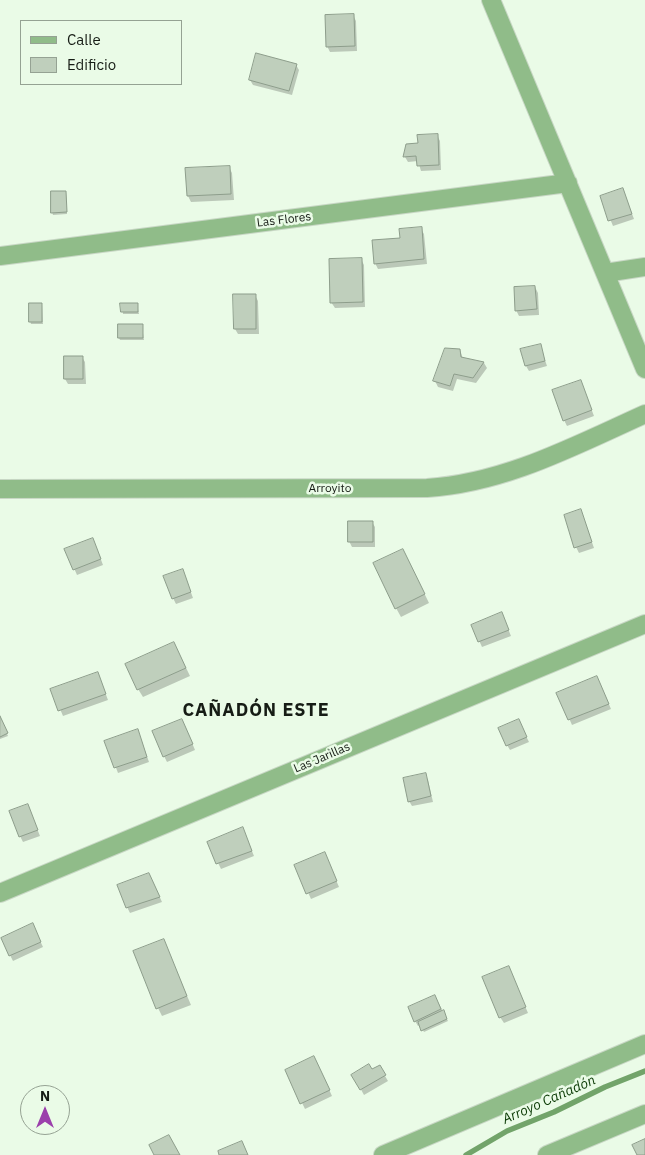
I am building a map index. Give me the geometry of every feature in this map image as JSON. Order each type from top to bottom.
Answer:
[{"type":"street","points":[[491,0],[645,369]]},
{"type":"street","name":"Las Flores","points":[[0,256],[568,183]]},
{"type":"street","points":[[605,273],[645,267]]},
{"type":"street","name":"Arroyito","points":[[0,489],[448,487],[492,478],[537,463],[645,414]]},
{"type":"street","name":"Las Jarillas","points":[[0,893],[645,624]]},
{"type":"street","points":[[383,1155],[645,1044]]},
{"type":"street","points":[[547,1155],[645,1114]]},
{"type":"building","points":[[354,14],[355,46],[326,47],[325,15]]},
{"type":"building","points":[[256,53],[297,64],[289,91],[249,80]]},
{"type":"building","points":[[438,134],[439,165],[417,166],[416,156],[403,157],[406,144],[418,143],[417,135]]},
{"type":"building","points":[[230,166],[231,194],[187,196],[185,168]]},
{"type":"building","points":[[623,188],[632,214],[608,221],[600,196]]},
{"type":"building","points":[[51,191],[66,191],[67,212],[51,213]]},
{"type":"building","points":[[422,227],[424,259],[374,264],[372,240],[400,238],[399,229]]},
{"type":"building","points":[[362,258],[363,302],[330,303],[329,259]]},
{"type":"building","points":[[535,286],[537,309],[515,311],[514,287]]},
{"type":"building","points":[[233,294],[256,294],[256,329],[234,329]]},
{"type":"building","points":[[29,303],[42,303],[42,322],[29,322]]},
{"type":"building","points":[[120,303],[138,303],[138,312],[121,312]]},
{"type":"building","points":[[118,324],[143,324],[143,338],[118,338]]},
{"type":"building","points":[[541,344],[545,361],[525,366],[520,349]]},
{"type":"building","points":[[445,348],[460,349],[461,357],[484,362],[473,378],[454,374],[450,386],[433,381]]},
{"type":"building","points":[[64,356],[83,356],[83,379],[64,379]]},
{"type":"building","points":[[581,380],[592,410],[563,421],[552,390]]},
{"type":"building","points":[[581,509],[592,542],[574,548],[564,515]]},
{"type":"building","points":[[348,521],[373,521],[373,542],[348,542]]},
{"type":"building","points":[[93,538],[101,559],[73,570],[64,549]]},
{"type":"building","points":[[403,549],[425,594],[395,609],[373,563]]},
{"type":"building","points":[[183,569],[191,592],[172,599],[163,576]]},
{"type":"building","points":[[502,612],[509,630],[478,642],[471,625]]},
{"type":"building","points":[[174,642],[186,668],[137,690],[125,664]]},
{"type":"building","points":[[98,672],[106,694],[58,711],[50,689]]},
{"type":"building","points":[[597,676],[609,704],[568,720],[556,693]]},
{"type":"building","points":[[0,716],[8,733],[0,737]]},
{"type":"building","points":[[182,719],[193,744],[163,757],[152,731]]},
{"type":"building","points":[[519,719],[527,737],[506,746],[498,728]]},
{"type":"building","points":[[138,729],[147,757],[114,768],[104,741]]},
{"type":"building","points":[[426,773],[431,796],[408,802],[403,778]]},
{"type":"building","points":[[28,804],[38,830],[19,837],[9,811]]},
{"type":"building","points":[[243,827],[252,851],[216,864],[207,842]]},
{"type":"building","points":[[325,852],[337,881],[306,894],[294,865]]},
{"type":"building","points":[[149,873],[160,897],[126,908],[117,885]]},
{"type":"building","points":[[33,923],[41,942],[9,956],[1,938]]},
{"type":"building","points":[[164,939],[187,996],[156,1009],[133,951]]},
{"type":"building","points":[[509,966],[526,1007],[499,1018],[482,977]]},
{"type":"building","points":[[435,995],[441,1009],[414,1022],[408,1007]]},
{"type":"building","points":[[444,1010],[447,1019],[421,1031],[418,1022]]},
{"type":"building","points":[[314,1056],[330,1090],[300,1104],[285,1070]]},
{"type":"building","points":[[369,1064],[372,1069],[380,1065],[386,1075],[360,1090],[351,1075]]},
{"type":"building","points":[[169,1135],[180,1155],[154,1155],[149,1145]]},
{"type":"building","points":[[645,1139],[645,1155],[637,1155],[632,1145]]},
{"type":"building","points":[[242,1141],[248,1155],[219,1155],[218,1151]]},
{"type":"waterway","name":"Arroyo Cañadón","points":[[466,1155],[507,1131],[645,1071]]},
{"type":"district","name":"CAÑADÓN ESTE","points":[[256,711]]}]
